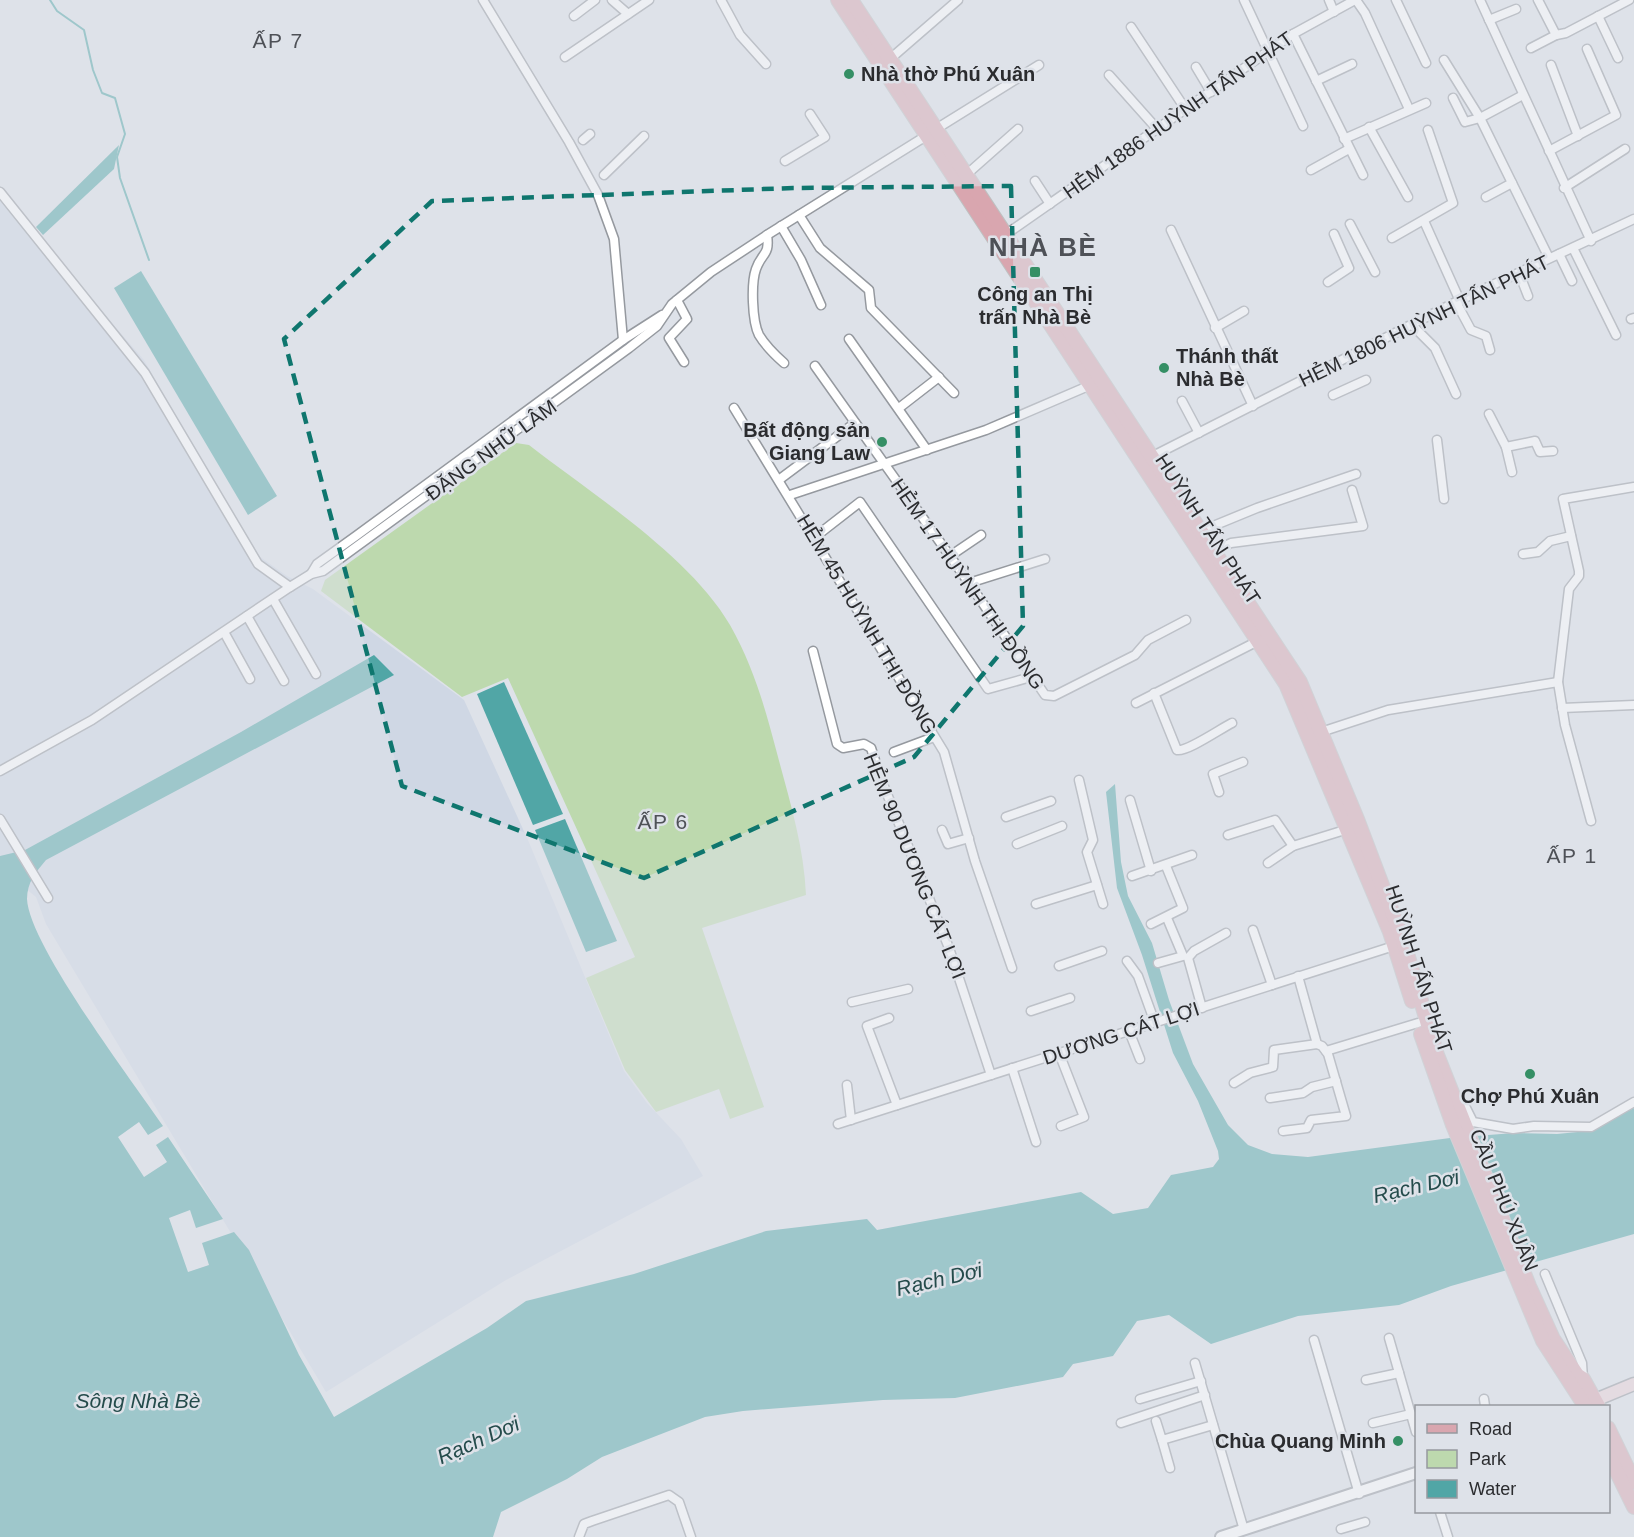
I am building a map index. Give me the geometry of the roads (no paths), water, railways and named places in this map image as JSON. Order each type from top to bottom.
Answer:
[{"type":"main road","name":"HUỲNH TẤN PHÁT","points":[[838,0],[931,132],[1096,382],[1151,457],[1300,682],[1315,734],[1348,829],[1399,945]]},
{"type":"main road","name":"HUỲNH TẤN PHÁT","points":[[851,0],[890,59],[931,132],[966,175],[1005,235],[1287,684],[1315,734],[1399,945],[1422,1023],[1458,1123]]},
{"type":"main road","name":"CẦU PHÚ XUÂN","points":[[1458,1123],[1525,1288]]},
{"type":"main road","points":[[1525,1288],[1553,1339],[1577,1375],[1583,1379],[1588,1405]]},
{"type":"main road","points":[[1525,1288],[1543,1341],[1588,1405]]},
{"type":"main road","points":[[1588,1405],[1634,1384]]},
{"type":"main road","points":[[1610,1432],[1634,1482]]},
{"type":"main road","points":[[1610,1458],[1634,1507]]},
{"type":"street","points":[[483,0],[569,142],[598,195],[614,239],[623,340]]},
{"type":"street","points":[[574,16],[595,0]]},
{"type":"street","points":[[612,0],[628,14]]},
{"type":"street","points":[[565,57],[649,0]]},
{"type":"street","points":[[721,0],[740,35],[766,64]]},
{"type":"street","points":[[890,59],[958,0]]},
{"type":"street","points":[[1244,0],[1303,126]]},
{"type":"street","points":[[1329,0],[1334,12]]},
{"type":"street","points":[[1356,0],[1365,13],[1409,109]]},
{"type":"street","name":"HẺM 1886 HUỲNH TẤN PHÁT","points":[[1005,235],[1293,34],[1356,0]]},
{"type":"street","points":[[1396,0],[1426,63]]},
{"type":"street","points":[[1480,0],[1564,188],[1591,241]]},
{"type":"street","points":[[1538,0],[1554,32]]},
{"type":"street","points":[[1531,48],[1554,32],[1598,16],[1629,0]]},
{"type":"street","points":[[1489,20],[1516,9]]},
{"type":"street","points":[[1598,16],[1618,58]]},
{"type":"street","points":[[1131,27],[1186,110]]},
{"type":"street","points":[[1293,34],[1363,175]]},
{"type":"street","points":[[1549,151],[1616,115],[1587,49]]},
{"type":"street","points":[[1444,60],[1480,118],[1550,258]]},
{"type":"street","points":[[1316,81],[1352,64]]},
{"type":"street","name":"ĐẶNG NHỮ LÂM","points":[[0,771],[92,720],[290,586],[310,574],[323,571],[418,504],[629,348],[657,326],[663,315],[677,300],[767,234],[1039,65]]},
{"type":"street","points":[[1551,65],[1578,136]]},
{"type":"street","points":[[1196,67],[1211,92]]},
{"type":"street","points":[[1109,75],[1158,130]]},
{"type":"street","points":[[1453,98],[1466,123],[1523,95]]},
{"type":"street","points":[[1344,139],[1409,109],[1426,104]]},
{"type":"street","points":[[785,161],[825,137],[810,114]]},
{"type":"street","points":[[1369,127],[1408,197]]},
{"type":"street","points":[[966,175],[1018,129]]},
{"type":"street","points":[[1392,238],[1424,221],[1453,201],[1428,130]]},
{"type":"street","points":[[607,172],[644,136]]},
{"type":"street","points":[[1311,170],[1349,149]]},
{"type":"street","points":[[1564,188],[1625,149]]},
{"type":"street","points":[[1035,181],[1050,204]]},
{"type":"street","points":[[1486,198],[1512,183]]},
{"type":"street","points":[[0,192],[145,373],[258,564],[290,586]]},
{"type":"street","points":[[799,215],[820,248],[869,290],[871,308],[954,393]]},
{"type":"street","name":"HẺM 1806 HUỲNH TẤN PHÁT","points":[[1151,457],[1458,302],[1634,219]]},
{"type":"street","points":[[1424,221],[1471,330],[1486,336],[1490,350]]},
{"type":"street","points":[[1350,224],[1375,272]]},
{"type":"street","points":[[781,226],[801,260],[821,305]]},
{"type":"street","points":[[1171,230],[1253,406]]},
{"type":"street","points":[[767,234],[768,250],[756,269],[753,282],[755,315],[760,336],[784,363]]},
{"type":"street","points":[[1328,282],[1350,268],[1334,234]]},
{"type":"street","points":[[1573,248],[1616,335]]},
{"type":"street","points":[[1559,254],[1572,281]]},
{"type":"street","points":[[1519,273],[1528,296]]},
{"type":"street","points":[[677,300],[687,319],[669,338],[684,362]]},
{"type":"street","points":[[1215,327],[1244,310]]},
{"type":"street","name":"ĐẶNG NHỮ LÂM","points":[[310,574],[318,564],[623,340],[663,315]]},
{"type":"street","points":[[1412,325],[1435,348],[1456,394]]},
{"type":"street","points":[[849,339],[927,450]]},
{"type":"street","name":"HẺM 17 HUỲNH THỊ ĐỒNG","points":[[815,366],[969,583],[1031,676],[1048,697],[1136,655],[1148,640],[1186,620]]},
{"type":"street","points":[[899,408],[939,377]]},
{"type":"street","points":[[1333,395],[1366,380]]},
{"type":"street","points":[[790,495],[1009,421],[1096,382]]},
{"type":"street","points":[[1182,402],[1199,433]]},
{"type":"street","name":"HẺM 45 HUỲNH THỊ ĐỒNG","points":[[734,408],[790,495],[944,752],[969,838],[1012,968]]},
{"type":"street","points":[[1489,414],[1506,447],[1512,472]]},
{"type":"street","points":[[780,479],[855,423]]},
{"type":"street","points":[[1437,441],[1444,498]]},
{"type":"street","points":[[1506,447],[1535,441],[1540,452],[1553,451]]},
{"type":"street","points":[[1201,531],[1257,508],[1356,474]]},
{"type":"street","points":[[1591,821],[1562,708],[1558,682],[1569,589],[1579,576],[1563,499],[1634,487]]},
{"type":"street","points":[[1214,551],[1231,543],[1363,526],[1352,490]]},
{"type":"street","points":[[815,537],[860,502],[988,689],[1031,676]]},
{"type":"street","points":[[950,556],[981,535]]},
{"type":"street","points":[[1523,554],[1538,552],[1550,542],[1571,536]]},
{"type":"street","points":[[969,583],[1045,559]]},
{"type":"street","points":[[273,599],[316,674]]},
{"type":"street","points":[[246,616],[284,681]]},
{"type":"street","points":[[224,632],[250,679]]},
{"type":"street","points":[[1136,703],[1258,641]]},
{"type":"street","name":"HẺM 90 DƯƠNG CÁT LỢI","points":[[813,651],[837,744],[843,747],[864,744],[871,748],[881,779],[950,948],[991,1075]]},
{"type":"street","points":[[1315,734],[1389,710],[1558,682]]},
{"type":"street","points":[[1154,693],[1177,750],[1187,750],[1198,741],[1232,723]]},
{"type":"street","points":[[1562,708],[1634,705]]},
{"type":"street","points":[[894,752],[934,737]]},
{"type":"street","points":[[1219,792],[1213,774],[1243,762]]},
{"type":"street","points":[[1079,780],[1093,840],[1087,852],[1103,904]]},
{"type":"street","points":[[1130,800],[1150,871]]},
{"type":"street","points":[[1006,817],[1051,801]]},
{"type":"street","points":[[0,819],[48,898]]},
{"type":"street","points":[[1228,835],[1275,820],[1293,846]]},
{"type":"street","points":[[1017,844],[1062,826]]},
{"type":"street","points":[[1268,863],[1293,846],[1348,829]]},
{"type":"street","points":[[942,830],[948,844],[969,838]]},
{"type":"street","points":[[1132,876],[1192,855]]},
{"type":"street","points":[[1151,924],[1183,908],[1166,866]]},
{"type":"street","points":[[1036,904],[1097,885]]},
{"type":"street","points":[[1158,963],[1183,956],[1167,918]]},
{"type":"street","points":[[1253,930],[1272,985]]},
{"type":"street","points":[[1202,1008],[1188,958],[1194,951],[1226,933]]},
{"type":"street","name":"DƯƠNG CÁT LỢI","points":[[838,1124],[1399,945]]},
{"type":"street","points":[[1059,966],[1102,951]]},
{"type":"street","points":[[1127,961],[1138,975],[1157,1022]]},
{"type":"street","points":[[1283,1131],[1307,1128],[1311,1120],[1346,1116],[1326,1051],[1317,1044],[1298,976]]},
{"type":"street","points":[[852,1002],[908,988]]},
{"type":"street","points":[[1031,1011],[1070,998]]},
{"type":"street","points":[[889,1017],[867,1026],[897,1105]]},
{"type":"street","points":[[1326,1051],[1422,1023],[1432,1023],[1450,1074],[1473,1122],[1513,1129],[1534,1126],[1592,1127],[1634,1102]]},
{"type":"street","points":[[1129,1031],[1140,1059]]},
{"type":"street","points":[[1234,1083],[1250,1073],[1273,1067],[1274,1050],[1317,1044]]},
{"type":"street","points":[[1059,1053],[1084,1117],[1061,1126]]},
{"type":"street","points":[[1012,1068],[1036,1142]]},
{"type":"street","points":[[1270,1098],[1303,1093],[1336,1081]]},
{"type":"street","points":[[847,1085],[851,1120]]},
{"type":"street","points":[[1545,1274],[1582,1363],[1583,1379]]},
{"type":"street","points":[[1389,1338],[1415,1428]]},
{"type":"street","points":[[1314,1340],[1359,1494]]},
{"type":"street","points":[[1196,1364],[1244,1530]]},
{"type":"street","points":[[1366,1380],[1399,1373]]},
{"type":"street","points":[[1140,1399],[1201,1381]]},
{"type":"street","points":[[1121,1423],[1205,1395]]},
{"type":"street","points":[[1373,1423],[1411,1414]]},
{"type":"street","points":[[1156,1421],[1170,1468]]},
{"type":"street","points":[[1162,1440],[1213,1425]]},
{"type":"street","points":[[1221,1537],[1359,1494],[1415,1473]]},
{"type":"street","points":[[579,1537],[584,1524],[669,1495],[679,1503],[691,1537]]},
{"type":"street","points":[[1440,1513],[1448,1537]]},
{"type":"street","points":[[1341,1529],[1365,1522]]},
{"type":"water","points":[[119,145],[114,169],[43,235],[36,227]]},
{"type":"water","points":[[141,271],[277,496],[248,515],[114,288]]},
{"type":"water","points":[[374,655],[394,675],[46,860],[30,882],[27,893],[32,920],[63,979],[107,1047],[163,1126],[148,1135],[139,1122],[118,1137],[144,1177],[167,1162],[156,1145],[168,1137],[223,1219],[196,1228],[190,1210],[169,1218],[188,1272],[209,1265],[202,1243],[234,1232],[249,1250],[299,1355],[334,1417],[487,1328],[526,1301],[634,1274],[766,1231],[867,1219],[877,1230],[1081,1192],[1113,1214],[1148,1208],[1171,1175],[1213,1167],[1219,1159],[1218,1151],[1198,1101],[1173,1053],[1142,955],[1117,888],[1106,792],[1115,784],[1121,862],[1128,896],[1152,943],[1169,1000],[1193,1064],[1228,1125],[1248,1145],[1272,1154],[1308,1157],[1450,1138],[1514,1133],[1557,1134],[1588,1131],[1634,1108],[1634,1234],[1451,1286],[1399,1305],[1298,1316],[1211,1344],[1169,1315],[1137,1321],[1113,1356],[1073,1364],[1063,1377],[955,1398],[883,1400],[743,1411],[705,1417],[602,1457],[567,1479],[501,1512],[493,1537],[0,1537],[0,856],[25,850],[241,732]]},
{"type":"water","points":[[504,682],[563,814],[533,825],[477,694]]},
{"type":"water","points":[[565,819],[617,941],[586,952],[535,830]]},
{"type":"waterway","points":[[50,0],[57,11],[84,30],[93,70],[102,93],[115,98],[125,134],[117,157],[120,178],[149,260]]},
{"type":"place","name":"Nhà thờ Phú Xuân","points":[[849,74]]},
{"type":"place","name":"Công an Thị trấn Nhà Bè","points":[[1035,272]]},
{"type":"place","name":"Thánh thất Nhà Bè","points":[[1164,368]]},
{"type":"place","name":"Bất động sản Giang Law","points":[[882,442]]},
{"type":"place","name":"Chợ Phú Xuân","points":[[1530,1074]]},
{"type":"place","name":"Chùa Quang Minh","points":[[1398,1441]]},
{"type":"district","name":"ẤP 7","points":[[278,40]]},
{"type":"district","name":"NHÀ BÈ","points":[[1043,247]]},
{"type":"district","name":"ẤP 6","points":[[663,821]]},
{"type":"district","name":"ẤP 1","points":[[1572,855]]},
{"type":"water label","name":"Rạch Dơi","points":[[1416,1186]]},
{"type":"water label","name":"Rạch Dơi","points":[[939,1279]]},
{"type":"water label","name":"Sông Nhà Bè","points":[[138,1400]]},
{"type":"water label","name":"Rạch Dơi","points":[[478,1440]]}]
